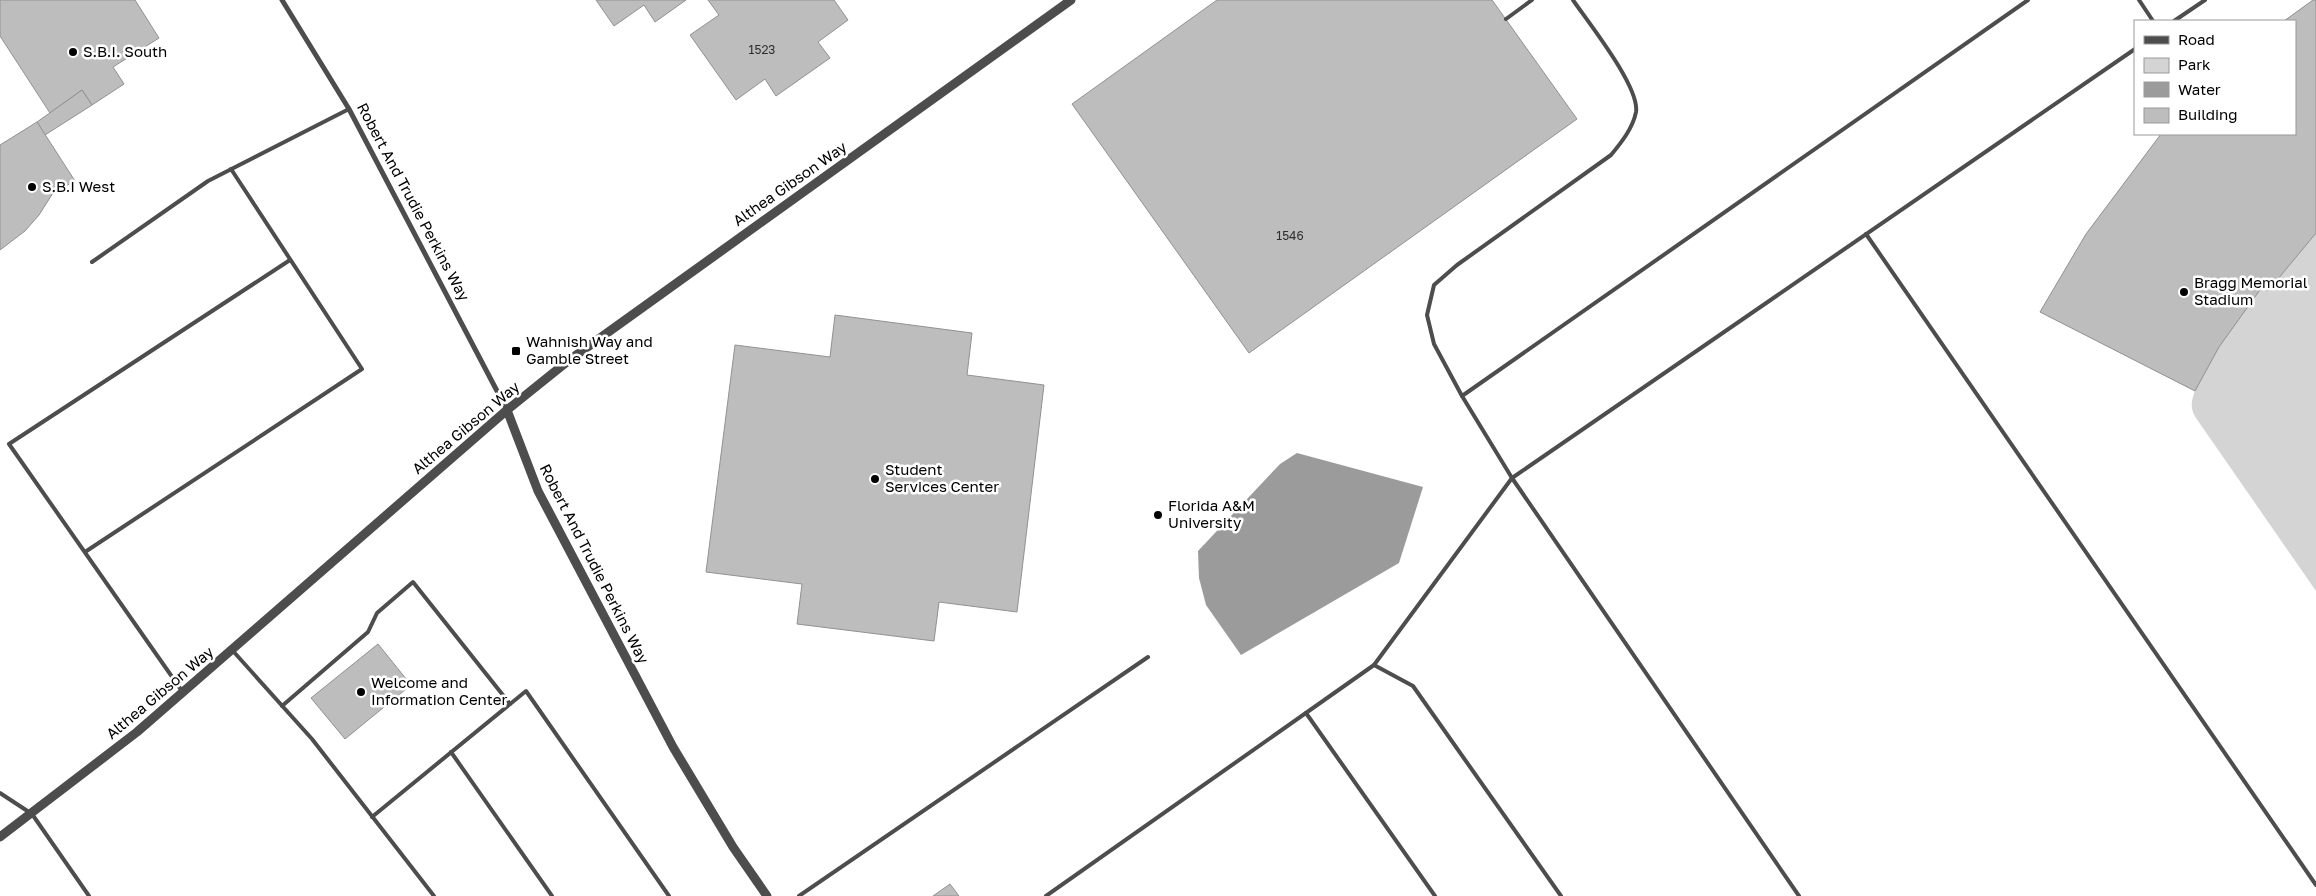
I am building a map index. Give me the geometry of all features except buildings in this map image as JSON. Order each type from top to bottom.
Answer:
[{"type":"street","name":"Robert And Trudie Perkins Way","points":[[282,0],[349,109],[508,410],[538,490],[673,747],[733,847],[767,896]]},
{"type":"street","name":"Althea Gibson Way","points":[[0,838],[136,732],[508,410],[568,361],[1072,0]]},
{"type":"lane","points":[[1506,19],[1532,0]]},
{"type":"lane","points":[[1573,0],[1627,78],[1636,111],[1626,136],[1611,155],[1457,265],[1434,284],[1427,315],[1434,344],[1462,396],[1512,478],[1799,896]]},
{"type":"lane","points":[[1462,396],[2028,0]]},
{"type":"lane","points":[[2139,0],[2152,20]]},
{"type":"lane","points":[[2175,20],[2205,0]]},
{"type":"lane","points":[[1046,896],[1374,665],[1512,478],[2134,49]]},
{"type":"lane","points":[[92,262],[208,181],[349,109]]},
{"type":"lane","points":[[85,552],[362,369],[231,169]]},
{"type":"lane","points":[[1866,234],[2316,885]]},
{"type":"lane","points":[[183,692],[9,444],[290,260]]},
{"type":"lane","points":[[282,706],[368,632],[377,613],[413,582],[510,704]]},
{"type":"lane","points":[[232,649],[312,739],[434,896]]},
{"type":"lane","points":[[799,896],[1148,658]]},
{"type":"lane","points":[[1374,665],[1412,686],[1561,896]]},
{"type":"lane","points":[[372,817],[526,690],[669,896]]},
{"type":"lane","points":[[1306,713],[1435,896]]},
{"type":"lane","points":[[451,752],[552,896]]},
{"type":"lane","points":[[0,793],[32,814],[89,896]]},
{"type":"green space","name":"Bragg Memorial Stadium","points":[[2313,0],[2316,0],[2316,591],[2196,418],[2192,405],[2195,391],[2040,312],[2086,234],[2160,135],[2296,135],[2296,20],[2285,20]]},
{"type":"water","points":[[1297,453],[1423,487],[1399,563],[1241,655],[1206,605],[1199,578],[1198,551],[1280,464]]},
{"type":"place","name":"S.B.I. South","points":[[73,52]]},
{"type":"place","name":"S.B.I West","points":[[32,187]]},
{"type":"place","name":"Bragg Memorial Stadium","points":[[2184,292]]},
{"type":"place","name":"Wahnish Way and Gamble Street","points":[[516,351]]},
{"type":"place","name":"Student Services Center","points":[[875,479]]},
{"type":"place","name":"Florida A&M University","points":[[1158,515]]},
{"type":"place","name":"Welcome and Information Center","points":[[361,692]]}]
